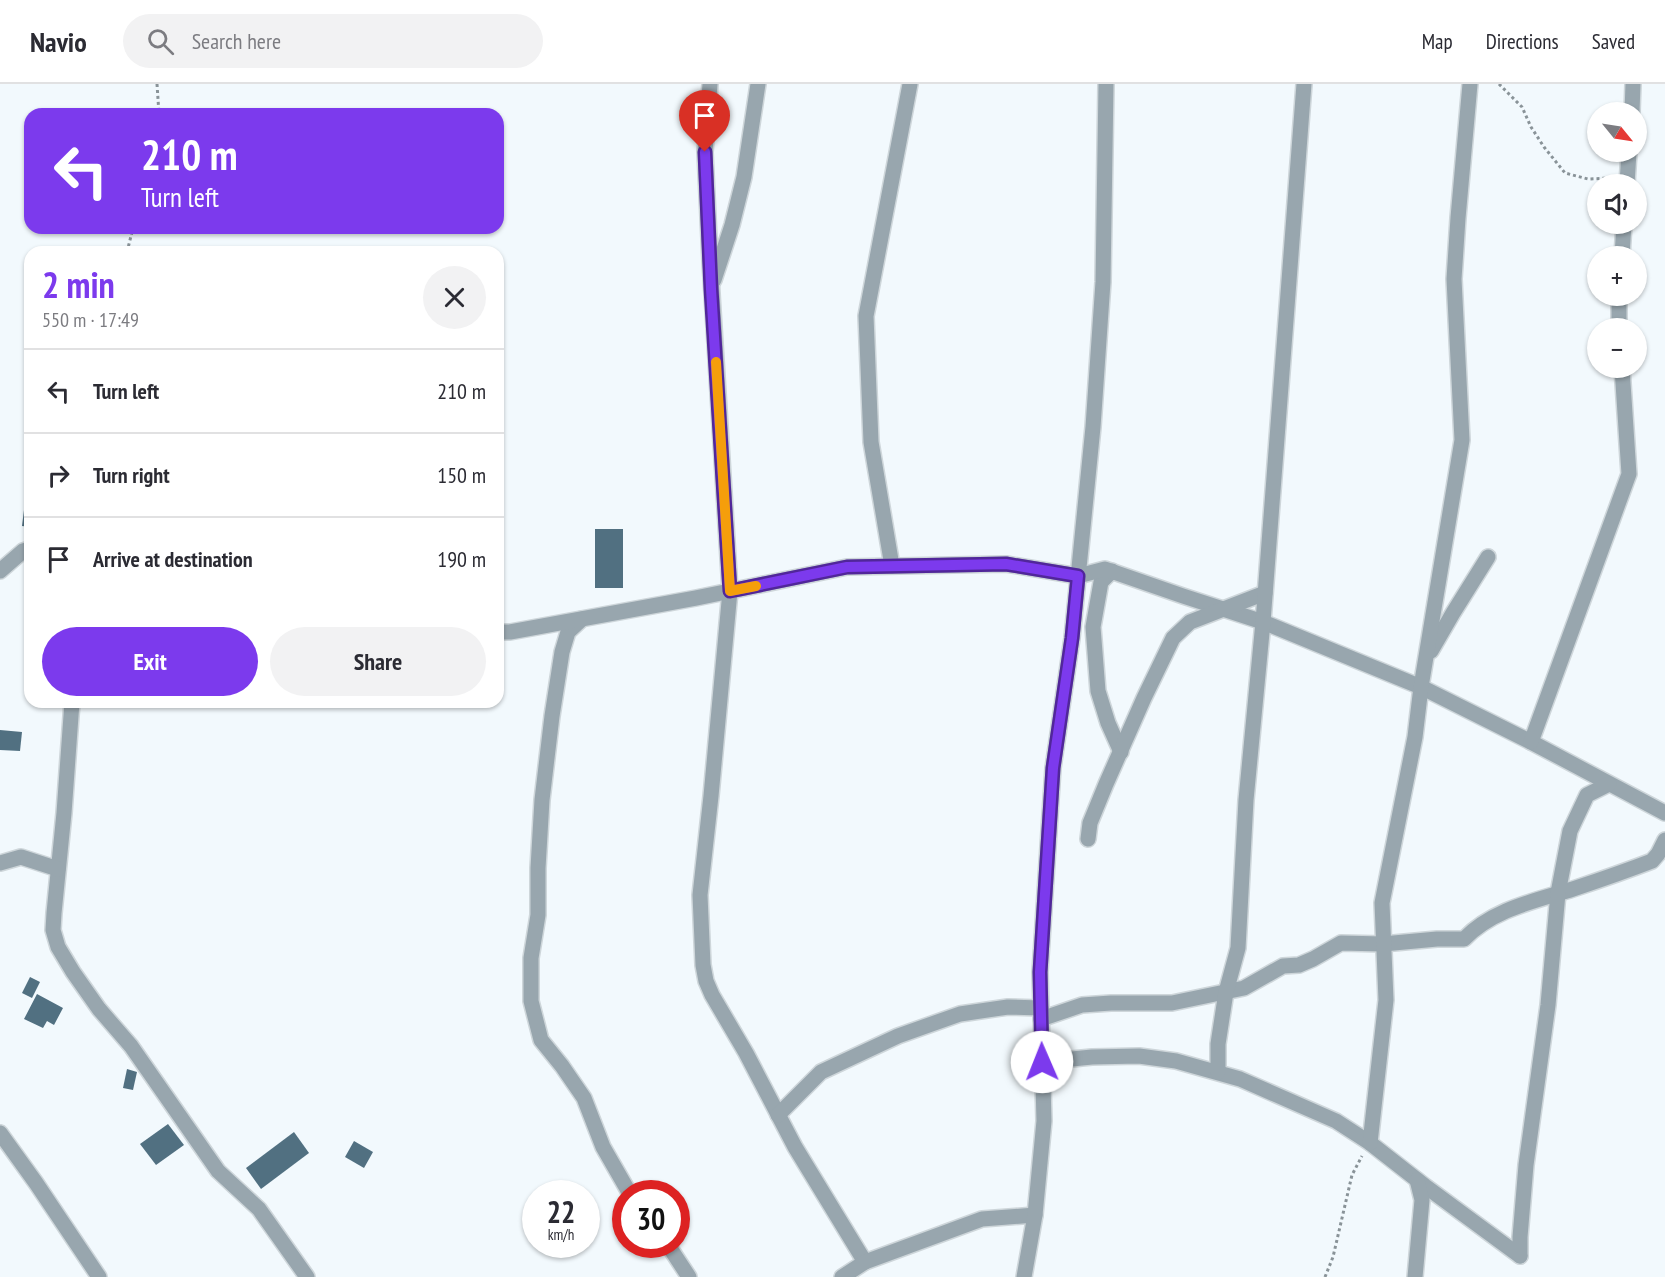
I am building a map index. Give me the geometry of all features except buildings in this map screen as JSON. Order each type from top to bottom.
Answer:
[{"type":"street","points":[[710,84],[705,152],[730,591],[700,896],[706,981],[795,1147],[865,1262]]},
{"type":"street","points":[[711,289],[732,225],[744,177],[758,84]]},
{"type":"street","points":[[892,566],[871,442],[866,316],[910,84]]},
{"type":"street","points":[[1024,1277],[1035,1215],[1044,1121],[1040,972],[1053,768],[1072,638],[1093,427],[1102,294],[1106,84]]},
{"type":"street","points":[[1218,1072],[1218,1044],[1226,992],[1238,948],[1246,800],[1263,622],[1304,84]]},
{"type":"street","points":[[1370,1143],[1386,1000],[1382,903],[1415,737],[1425,661],[1462,440],[1454,279],[1470,84]]},
{"type":"street","points":[[1632,102],[1633,84]]},
{"type":"street","points":[[1531,742],[1629,474],[1623,378]]},
{"type":"street","points":[[0,571],[24,550]]},
{"type":"street","points":[[1425,661],[1488,557]]},
{"type":"street","points":[[504,632],[696,598],[847,567],[1006,564],[1078,576],[1105,569],[1263,622],[1421,687],[1665,813]]},
{"type":"street","points":[[1112,571],[1101,582],[1093,627],[1098,691],[1108,723],[1121,752]]},
{"type":"street","points":[[1088,839],[1090,823],[1144,698],[1173,638],[1190,622],[1265,593]]},
{"type":"street","points":[[582,619],[568,632],[562,652],[552,716],[542,800],[538,915],[531,958],[531,1001],[541,1040],[584,1098],[603,1147],[622,1180]]},
{"type":"street","points":[[71,708],[53,930],[58,947],[99,1009],[131,1046],[218,1171],[259,1209],[307,1277]]},
{"type":"street","points":[[1042,1062],[1092,1057],[1139,1056],[1176,1061],[1240,1079],[1336,1121],[1370,1143],[1520,1256],[1527,1166],[1548,1005],[1558,893],[1570,831],[1587,795],[1609,784]]},
{"type":"street","points":[[778,1115],[821,1072],[898,1036],[960,1014],[1008,1007],[1041,1014],[1082,1005],[1172,1003],[1244,988],[1283,966],[1299,965],[1341,943],[1383,944],[1464,939],[1474,928],[1496,915],[1652,861],[1665,840]]},
{"type":"street","points":[[0,863],[21,857],[58,869]]},
{"type":"street","points":[[0,1133],[99,1277]]},
{"type":"street","points":[[1415,1277],[1422,1200],[1417,1180]]},
{"type":"street","points":[[842,1277],[865,1262],[982,1219],[1035,1215]]},
{"type":"street","points":[[677,1258],[689,1277]]},
{"type":"path","points":[[157,84],[159,108]]},
{"type":"path","points":[[1499,84],[1522,107],[1544,147],[1565,173],[1588,179],[1611,178],[1622,162]]},
{"type":"path","points":[[1325,1277],[1333,1257],[1352,1175],[1370,1143]]},
{"type":"slow traffic","points":[[716,362],[730,591],[756,586]]},
{"type":"route","points":[[705,152],[730,591],[847,567],[1006,564],[1078,576],[1072,638],[1053,768],[1040,972],[1042,1062]]}]
